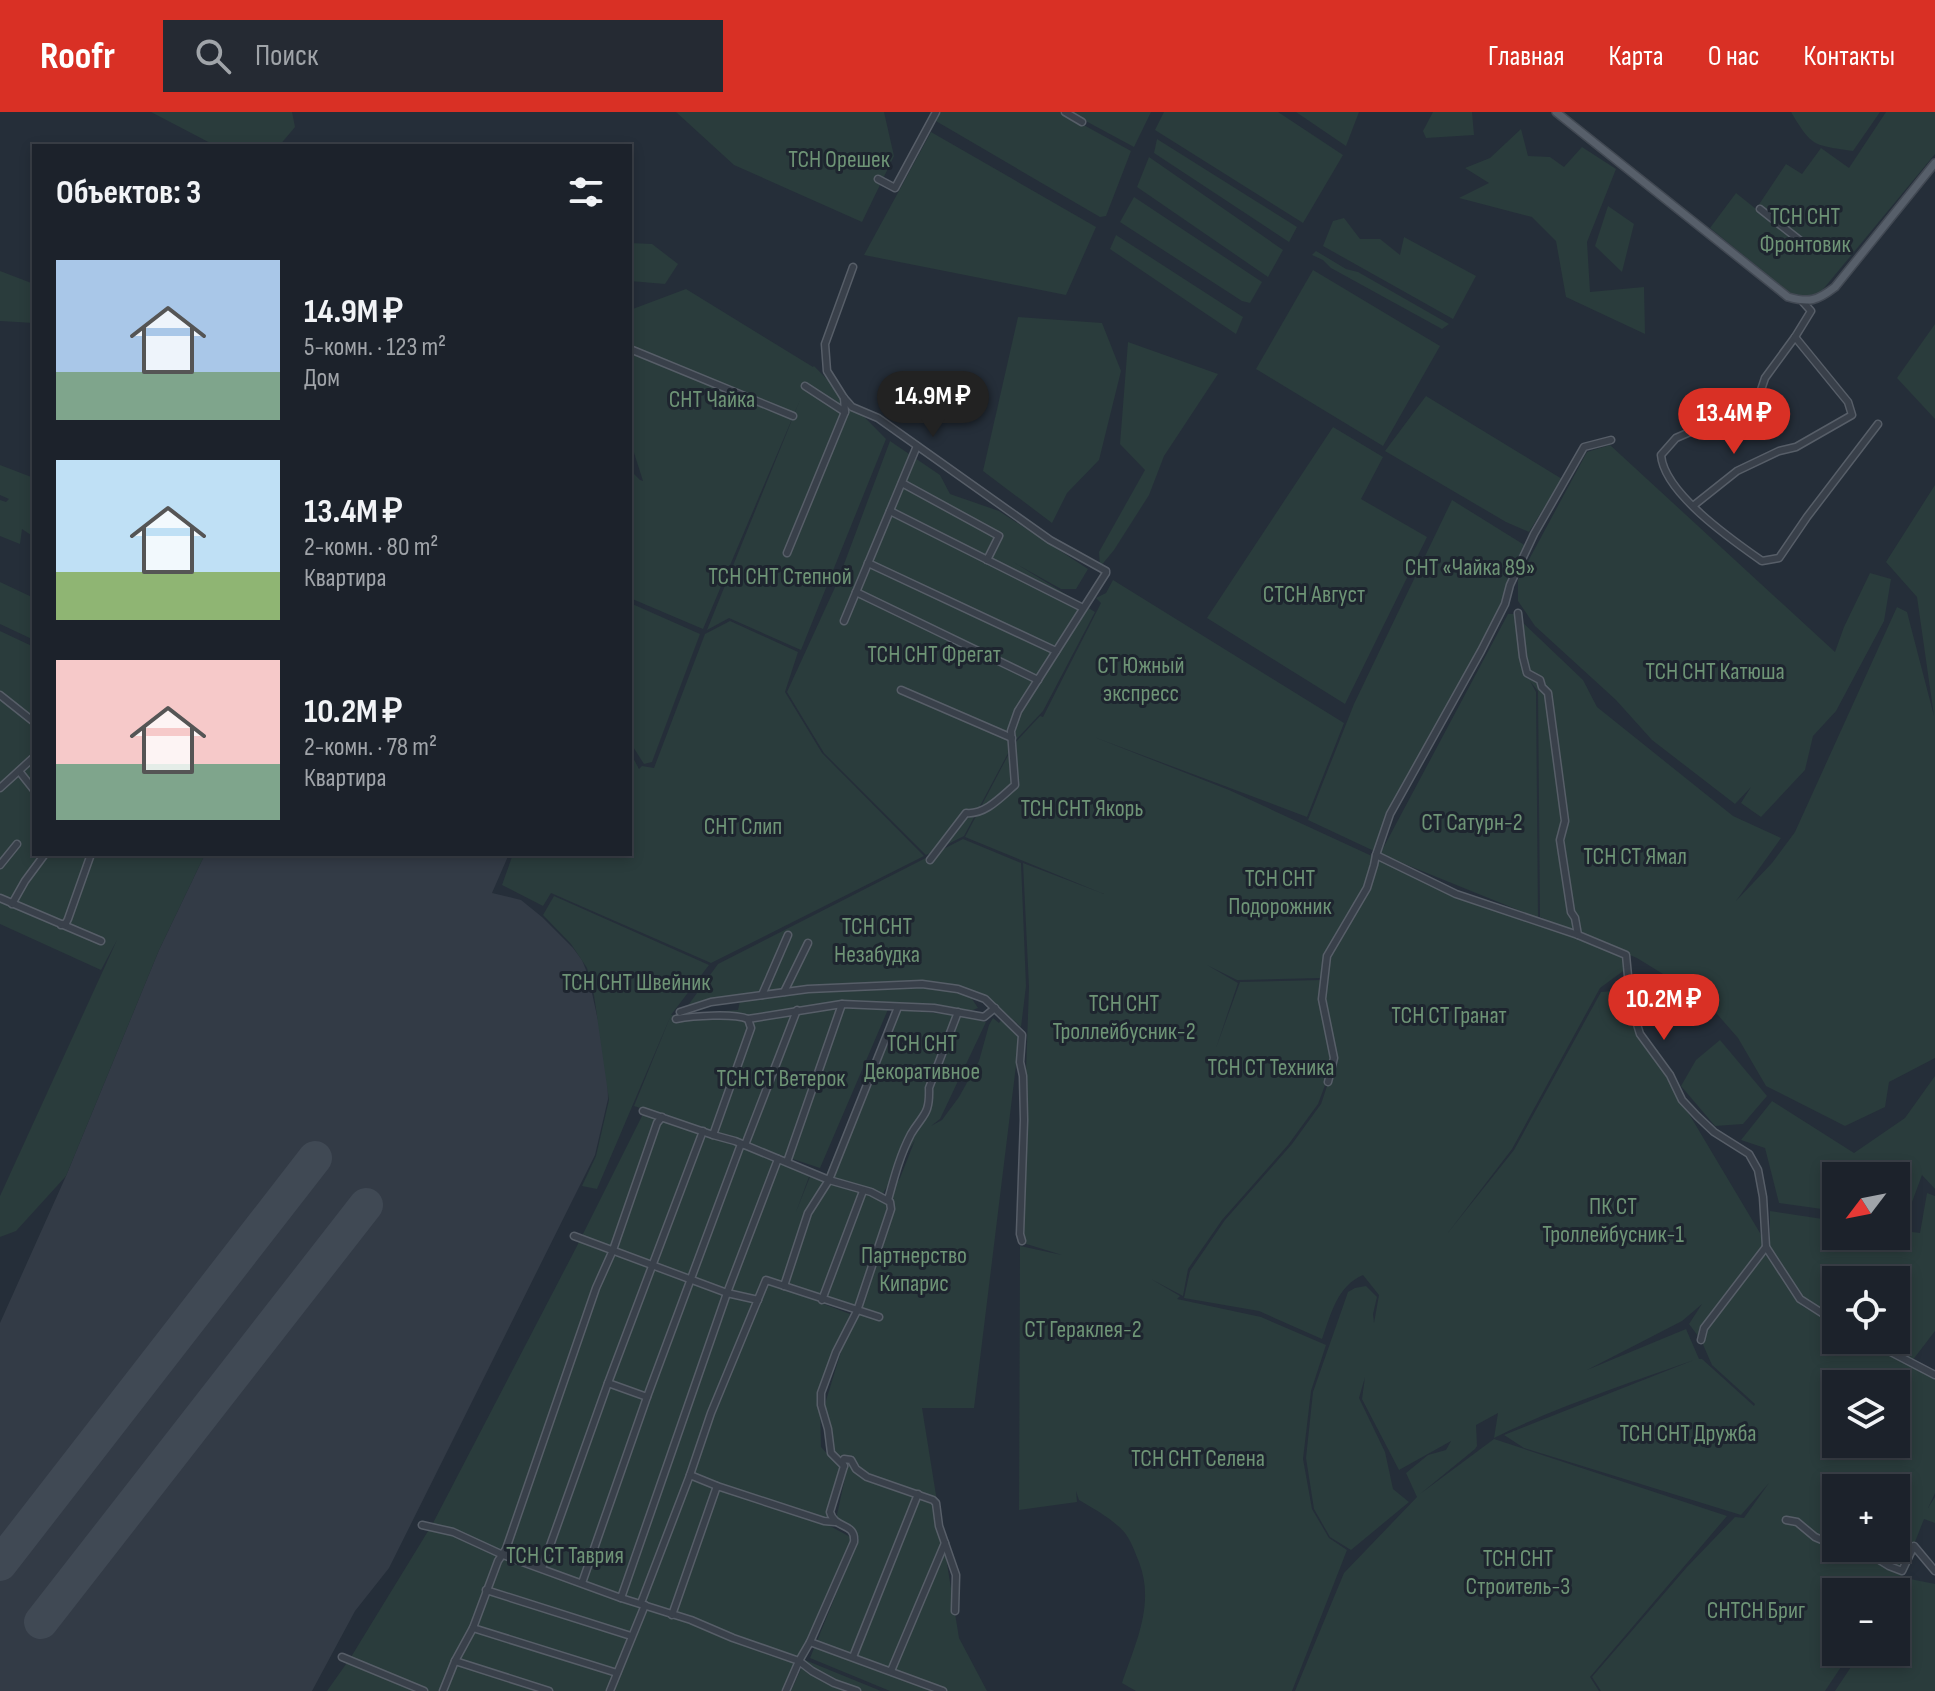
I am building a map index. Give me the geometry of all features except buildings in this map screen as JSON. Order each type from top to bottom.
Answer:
[{"type":"main road","points":[[1556,112],[1788,297],[1803,302],[1823,297],[1835,287],[1935,163]]},
{"type":"street","points":[[878,179],[895,188],[936,112]]},
{"type":"street","points":[[1065,112],[1082,122]]},
{"type":"street","points":[[1760,209],[1802,242]]},
{"type":"street","points":[[853,267],[825,344],[827,371],[844,398],[852,407],[878,418],[1050,540],[1106,572],[1018,711],[1011,731],[1015,785],[988,807],[974,814],[966,813],[930,860]]},
{"type":"street","points":[[1803,302],[1811,311],[1765,378],[1752,405],[1676,438],[1661,455],[1671,483],[1730,539],[1762,561],[1779,558],[1878,424]]},
{"type":"street","points":[[1693,506],[1737,471],[1779,451],[1796,447],[1852,415],[1848,402],[1795,337]]},
{"type":"street","points":[[632,350],[793,416]]},
{"type":"street","points":[[805,386],[845,412]]},
{"type":"street","points":[[787,553],[845,412],[844,398]]},
{"type":"street","points":[[1328,1082],[1334,1058],[1322,999],[1327,956],[1367,888],[1390,814],[1505,604],[1510,585],[1534,534],[1584,447],[1611,440]]},
{"type":"street","points":[[844,621],[917,446]]},
{"type":"street","points":[[902,483],[999,536],[987,560]]},
{"type":"street","points":[[890,511],[1083,608]]},
{"type":"street","points":[[868,563],[1056,651]]},
{"type":"street","points":[[856,592],[1038,680]]},
{"type":"street","points":[[1518,613],[1527,673],[1540,680],[1548,693],[1565,821],[1560,840],[1571,912],[1578,935]]},
{"type":"street","points":[[901,690],[1012,738]]},
{"type":"street","points":[[0,695],[32,720]]},
{"type":"street","points":[[0,788],[32,759]]},
{"type":"street","points":[[19,771],[32,787]]},
{"type":"street","points":[[0,865],[17,844]]},
{"type":"street","points":[[1376,855],[1456,894],[1578,935],[1626,955],[1633,994],[1632,1008],[1640,1034],[1689,1108],[1714,1132],[1749,1154],[1758,1170],[1766,1247],[1800,1299],[1822,1313]]},
{"type":"street","points":[[12,904],[44,856]]},
{"type":"street","points":[[61,925],[66,923],[70,914],[90,856]]},
{"type":"street","points":[[0,898],[101,941]]},
{"type":"street","points":[[762,995],[788,935]]},
{"type":"street","points":[[784,992],[808,943]]},
{"type":"street","points":[[995,1008],[984,1017],[934,1008],[842,1004],[748,1019],[740,1016],[678,1015],[711,1002],[784,992],[922,984],[972,993],[985,999],[995,1008],[1022,1035],[1022,1241]]},
{"type":"street","points":[[787,1162],[842,1004]]},
{"type":"street","points":[[784,1286],[808,1213],[829,1180],[898,1007]]},
{"type":"street","points":[[582,1583],[690,1279],[797,1010]]},
{"type":"street","points":[[844,1466],[831,1453],[821,1393],[836,1352],[857,1311],[891,1209],[888,1200],[897,1166],[912,1133],[927,1113],[929,1088],[958,1012]]},
{"type":"street","points":[[713,1135],[751,1028],[748,1019]]},
{"type":"street","points":[[643,1111],[888,1200]]},
{"type":"street","points":[[443,1691],[503,1555],[596,1288],[613,1250],[657,1123],[662,1117]]},
{"type":"street","points":[[542,1568],[703,1131]]},
{"type":"street","points":[[621,1598],[727,1293],[778,1159]]},
{"type":"street","points":[[822,1300],[863,1191]]},
{"type":"street","points":[[574,1236],[727,1293],[758,1300]]},
{"type":"street","points":[[1701,1340],[1704,1328],[1766,1247]]},
{"type":"street","points":[[610,1691],[711,1413],[766,1280],[879,1317]]},
{"type":"street","points":[[1895,1354],[1935,1375]]},
{"type":"street","points":[[608,1383],[647,1397]]},
{"type":"street","points":[[836,1523],[830,1512],[843,1461],[850,1459],[856,1469],[867,1477],[936,1503],[939,1526],[956,1575],[955,1611]]},
{"type":"street","points":[[690,1475],[851,1530],[854,1539],[786,1691]]},
{"type":"street","points":[[672,1615],[717,1486]]},
{"type":"street","points":[[853,1657],[918,1494]]},
{"type":"street","points":[[1786,1520],[1797,1522],[1822,1540]]},
{"type":"street","points":[[422,1525],[453,1532],[503,1555],[799,1661],[823,1677],[857,1691]]},
{"type":"street","points":[[891,1671],[945,1543]]},
{"type":"street","points":[[1910,1554],[1914,1546],[1935,1571]]},
{"type":"street","points":[[1882,1562],[1902,1571],[1906,1562]]},
{"type":"street","points":[[486,1590],[631,1636]]},
{"type":"street","points":[[473,1628],[617,1673]]},
{"type":"street","points":[[810,1642],[943,1691]]},
{"type":"street","points":[[338,1665],[345,1659],[424,1691]]},
{"type":"street","points":[[455,1661],[527,1688],[549,1691]]},
{"type":"shaded area","points":[[204,856],[508,856],[492,893],[521,900],[542,917],[582,960],[607,1061],[608,1099],[595,1155],[389,1568],[355,1611],[312,1691],[0,1691],[0,1323],[66,1176],[159,950]]},
{"type":"green space","points":[[151,112],[292,112],[295,127],[281,144],[212,144]]},
{"type":"green space","name":"ТСН Орешек","points":[[676,112],[884,112],[894,156],[862,222],[734,165]]},
{"type":"green space","points":[[932,112],[1060,112],[1131,151],[1106,216],[1100,217],[929,117]]},
{"type":"green space","points":[[1069,112],[1151,112],[1134,147]]},
{"type":"green space","points":[[1164,112],[1278,112],[1343,155],[1303,223],[1155,130]]},
{"type":"green space","points":[[1296,112],[1359,112],[1346,146]]},
{"type":"green space","points":[[1433,112],[1472,112],[1474,135],[1426,138],[1423,131]]},
{"type":"green space","points":[[1791,112],[1880,112],[1853,151],[1815,142]]},
{"type":"green space","name":"ТСН СНТ Фронтовик","points":[[1886,112],[1935,112],[1935,154],[1820,293],[1801,298],[1790,293],[1710,228],[1736,193],[1756,209],[1786,164],[1802,174],[1821,148],[1849,168]]},
{"type":"green space","points":[[1521,129],[1528,156],[1550,157],[1564,167],[1582,147],[1616,169],[1587,242],[1590,292],[1644,287],[1645,334],[1566,297],[1556,241],[1532,217],[1459,198],[1489,183],[1465,168],[1490,158]]},
{"type":"green space","points":[[931,132],[1096,227],[1066,295],[864,255]]},
{"type":"green space","points":[[1157,139],[1297,227],[1289,242],[1154,153]]},
{"type":"green space","points":[[1149,157],[1283,250],[1268,277],[1137,187]]},
{"type":"green space","points":[[1134,197],[1262,282],[1250,303],[1242,301],[1120,222]]},
{"type":"green space","points":[[1608,206],[1634,224],[1622,272],[1595,246]]},
{"type":"green space","points":[[1344,218],[1360,239],[1380,239],[1400,255],[1404,237],[1476,276],[1453,319],[1323,246],[1333,221]]},
{"type":"green space","points":[[1116,235],[1243,317],[1236,334],[1110,249]]},
{"type":"green space","points":[[632,243],[652,244],[678,264],[665,284],[632,281]]},
{"type":"green space","points":[[1316,251],[1449,324],[1442,329],[1331,268],[1312,255]]},
{"type":"green space","points":[[1313,270],[1440,346],[1383,446],[1256,369]]},
{"type":"green space","points":[[0,271],[32,283],[32,323],[0,321]]},
{"type":"green space","name":"СНТ Чайка","points":[[686,289],[814,366],[886,439],[801,650],[729,618],[707,630],[800,400],[703,629],[632,599],[632,472],[643,481],[632,446],[632,309]]},
{"type":"green space","points":[[1018,317],[1102,323],[1121,371],[1099,460],[1067,493],[1052,523],[983,471]]},
{"type":"green space","points":[[1935,324],[1935,419],[1897,378]]},
{"type":"green space","points":[[1128,342],[1218,374],[1164,456],[1149,495],[1100,567],[1099,552],[1145,470],[1120,444]]},
{"type":"green space","points":[[1426,396],[1562,479],[1529,532],[1506,522],[1385,451]]},
{"type":"green space","name":"СТСН Август","points":[[1333,427],[1383,457],[1361,499],[1427,537],[1345,704],[1207,618]]},
{"type":"green space","name":"ТСН СНТ Фрегат","points":[[890,441],[940,475],[950,494],[999,511],[1088,569],[1076,589],[1061,589],[1013,562],[1095,612],[1043,711],[1014,742],[964,836],[926,855],[824,753],[787,692],[837,583]]},
{"type":"green space","name":"ТСН СНТ Катюша","points":[[1610,445],[1835,652],[1870,573],[1891,579],[1884,621],[1836,711],[1813,736],[1805,770],[1761,817],[1741,803],[1751,787],[1735,804],[1652,740],[1616,700],[1535,626],[1518,601],[1518,580],[1587,452]]},
{"type":"green space","points":[[0,465],[32,477],[32,536],[22,529],[20,544],[0,536],[0,500],[6,502],[9,499],[0,495]]},
{"type":"green space","points":[[1935,485],[1935,1058],[1889,1082],[1885,1107],[1845,1126],[1766,1086],[1738,1038],[1682,974],[1676,982],[1637,958],[1540,917],[1538,691],[1530,681],[1536,692],[1538,918],[1380,854],[1508,614],[1515,614],[1524,675],[1521,621],[1583,680],[1597,707],[1733,816],[1781,838],[1736,901],[1772,863],[1795,832],[1897,607],[1907,612],[1934,716],[1917,597],[1886,562]]},
{"type":"green space","name":"СНТ «Чайка 89»","points":[[1452,500],[1531,549],[1374,851],[1308,820],[1354,704]]},
{"type":"green space","points":[[1113,580],[1344,723],[1307,817],[1094,737],[1229,790],[1374,857],[1366,888],[1324,957],[1321,978],[1237,980],[1207,965],[1238,983],[1216,1048],[1240,982],[1322,980],[1332,1057],[1318,1104],[1288,1145],[1222,1220],[1188,1269],[1183,1296],[1151,1279],[1180,1296],[1177,1299],[1261,1317],[1326,1345],[1311,1391],[1303,1459],[1312,1509],[1329,1538],[1347,1550],[1292,1691],[1136,1691],[1122,1683],[1142,1623],[1145,1593],[1139,1562],[1127,1536],[1109,1519],[1079,1500],[1076,1491],[1077,1502],[1019,1510],[1020,1246],[1062,1255],[1020,1242],[1029,987],[1023,863],[1104,894],[965,837],[1014,744],[1040,716],[1043,717],[1101,603],[1096,598],[1106,593]]},
{"type":"green space","points":[[0,582],[32,597],[32,639],[0,624]]},
{"type":"green space","points":[[632,604],[700,634],[652,762],[644,764],[632,745]]},
{"type":"green space","name":"СНТ Слип","points":[[730,621],[798,652],[785,692],[822,753],[924,856],[711,963],[551,893],[543,906],[502,885],[512,856],[632,856],[632,756],[639,769],[642,766],[654,768],[705,634]]},
{"type":"green space","points":[[0,631],[32,646],[32,856],[204,856],[159,950],[66,1176],[16,1231],[0,1237],[0,1196],[117,940],[101,970],[0,924]]},
{"type":"green space","points":[[963,839],[1021,863],[1026,986],[1021,1027],[986,996],[928,985],[925,986],[970,996],[978,1008],[970,1011],[889,1007],[820,1168],[634,1106],[671,1015],[738,1010],[740,1001],[684,1011],[718,964]]},
{"type":"green space","points":[[1377,858],[1625,957],[1626,969],[1600,988],[1512,1149],[1447,1234],[1514,1150],[1601,992],[1613,991],[1760,1233],[1764,1246],[1755,1256],[1769,1255],[1802,1306],[1822,1317],[1822,1354],[1888,1354],[1901,1364],[1904,1360],[1935,1377],[1935,1493],[1928,1508],[1935,1497],[1935,1523],[1924,1519],[1910,1555],[1910,1474],[1822,1474],[1822,1562],[1907,1562],[1900,1578],[1822,1578],[1822,1666],[1842,1666],[1825,1691],[1601,1691],[1592,1677],[1687,1567],[1735,1517],[1744,1518],[1769,1483],[1741,1515],[1524,1448],[1504,1435],[1694,1360],[1568,1406],[1494,1438],[1498,1413],[1476,1425],[1475,1449],[1420,1494],[1494,1439],[1727,1516],[1590,1677],[1599,1691],[1295,1691],[1344,1573],[1417,1497],[1406,1473],[1428,1455],[1446,1450],[1451,1441],[1399,1470],[1362,1399],[1365,1377],[1359,1398],[1385,1452],[1393,1489],[1409,1502],[1351,1550],[1330,1537],[1314,1509],[1306,1458],[1313,1392],[1348,1292],[1366,1286],[1377,1297],[1374,1323],[1379,1295],[1363,1275],[1354,1280],[1336,1302],[1322,1339],[1259,1311],[1184,1298],[1190,1271],[1225,1220],[1292,1144],[1321,1104],[1336,1059],[1324,999],[1328,957],[1368,889]],"holes":[[[1702,1304],[1689,1324],[1701,1340],[1712,1365],[1754,1406],[1699,1359],[1686,1329],[1587,1370],[1682,1321]]]},
{"type":"green space","name":"ТСН СНТ Швейник","points":[[554,896],[709,965],[671,1015],[597,1189],[582,1186],[596,1156],[609,1100],[594,995],[587,968],[571,944],[543,915]]},
{"type":"green space","points":[[896,1009],[986,1022],[940,1119],[931,1126],[942,1120],[959,1097],[979,1061],[993,1018],[1020,1033],[974,1408],[922,1408],[959,1638],[987,1691],[890,1691],[810,1658],[859,1538],[835,1524],[846,1473],[826,1447],[825,1404],[853,1312],[771,1278],[769,1283],[850,1314],[820,1405],[821,1447],[842,1470],[830,1526],[854,1539],[788,1691],[327,1691],[433,1523],[643,1114],[810,1174],[796,1212],[811,1174],[883,1201],[900,1178],[915,1140],[882,1195],[826,1175]]},
{"type":"green space","points":[[1720,1040],[1767,1096],[1743,1124],[1715,1126],[1681,1086],[1696,1060]]},
{"type":"green space","points":[[1935,1076],[1935,1189],[1922,1175],[1910,1207],[1910,1162],[1822,1162],[1822,1209],[1779,1203],[1765,1148],[1741,1140],[1772,1101],[1854,1153],[1905,1118]]},
{"type":"green space","points":[[1927,1193],[1935,1196],[1935,1331],[1912,1361],[1900,1354],[1910,1354],[1910,1266],[1822,1266],[1822,1310],[1804,1299],[1770,1249],[1770,1211],[1822,1219],[1822,1250],[1910,1250],[1910,1232],[1920,1233]]},
{"type":"green space","points":[[1910,1579],[1935,1584],[1935,1691],[1835,1691],[1852,1666],[1910,1666]]},
{"type":"green space","points":[[805,1660],[881,1691],[791,1691]]},
{"type":"runway","points":[[0,1564],[315,1158]]},
{"type":"runway","points":[[41,1622],[366,1205]]},
{"type":"park label","name":"ТСН СНТ Степной","points":[[780,576]]},
{"type":"park label","name":"СТ Южный экспресс","points":[[1141,679]]},
{"type":"park label","name":"ТСН СНТ Якорь","points":[[1082,808]]},
{"type":"park label","name":"СТ Сатурн-2","points":[[1472,822]]},
{"type":"park label","name":"ТСН СТ Ямал","points":[[1635,856]]},
{"type":"park label","name":"ТСН СНТ Подорожник","points":[[1280,892]]},
{"type":"park label","name":"ТСН СНТ Незабудка","points":[[877,940]]},
{"type":"park label","name":"ТСН СТ Гранат","points":[[1449,1015]]},
{"type":"park label","name":"ТСН СНТ Троллейбусник-2","points":[[1124,1017]]},
{"type":"park label","name":"ТСН СНТ Декоративное","points":[[922,1057]]},
{"type":"park label","name":"ТСН СТ Техника","points":[[1271,1067]]},
{"type":"park label","name":"ТСН СТ Ветерок","points":[[781,1078]]},
{"type":"park label","name":"ПК СТ Троллейбусник-1","points":[[1613,1220]]},
{"type":"park label","name":"Партнерство Кипарис","points":[[914,1269]]},
{"type":"park label","name":"СТ Гераклея-2","points":[[1083,1329]]},
{"type":"park label","name":"ТСН СНТ Дружба","points":[[1688,1433]]},
{"type":"park label","name":"ТСН СНТ Селена","points":[[1198,1458]]},
{"type":"park label","name":"ТСН СТ Таврия","points":[[565,1555]]},
{"type":"park label","name":"ТСН СНТ Строитель-3","points":[[1518,1572]]},
{"type":"park label","name":"СНТСН Бриг","points":[[1756,1610]]}]
